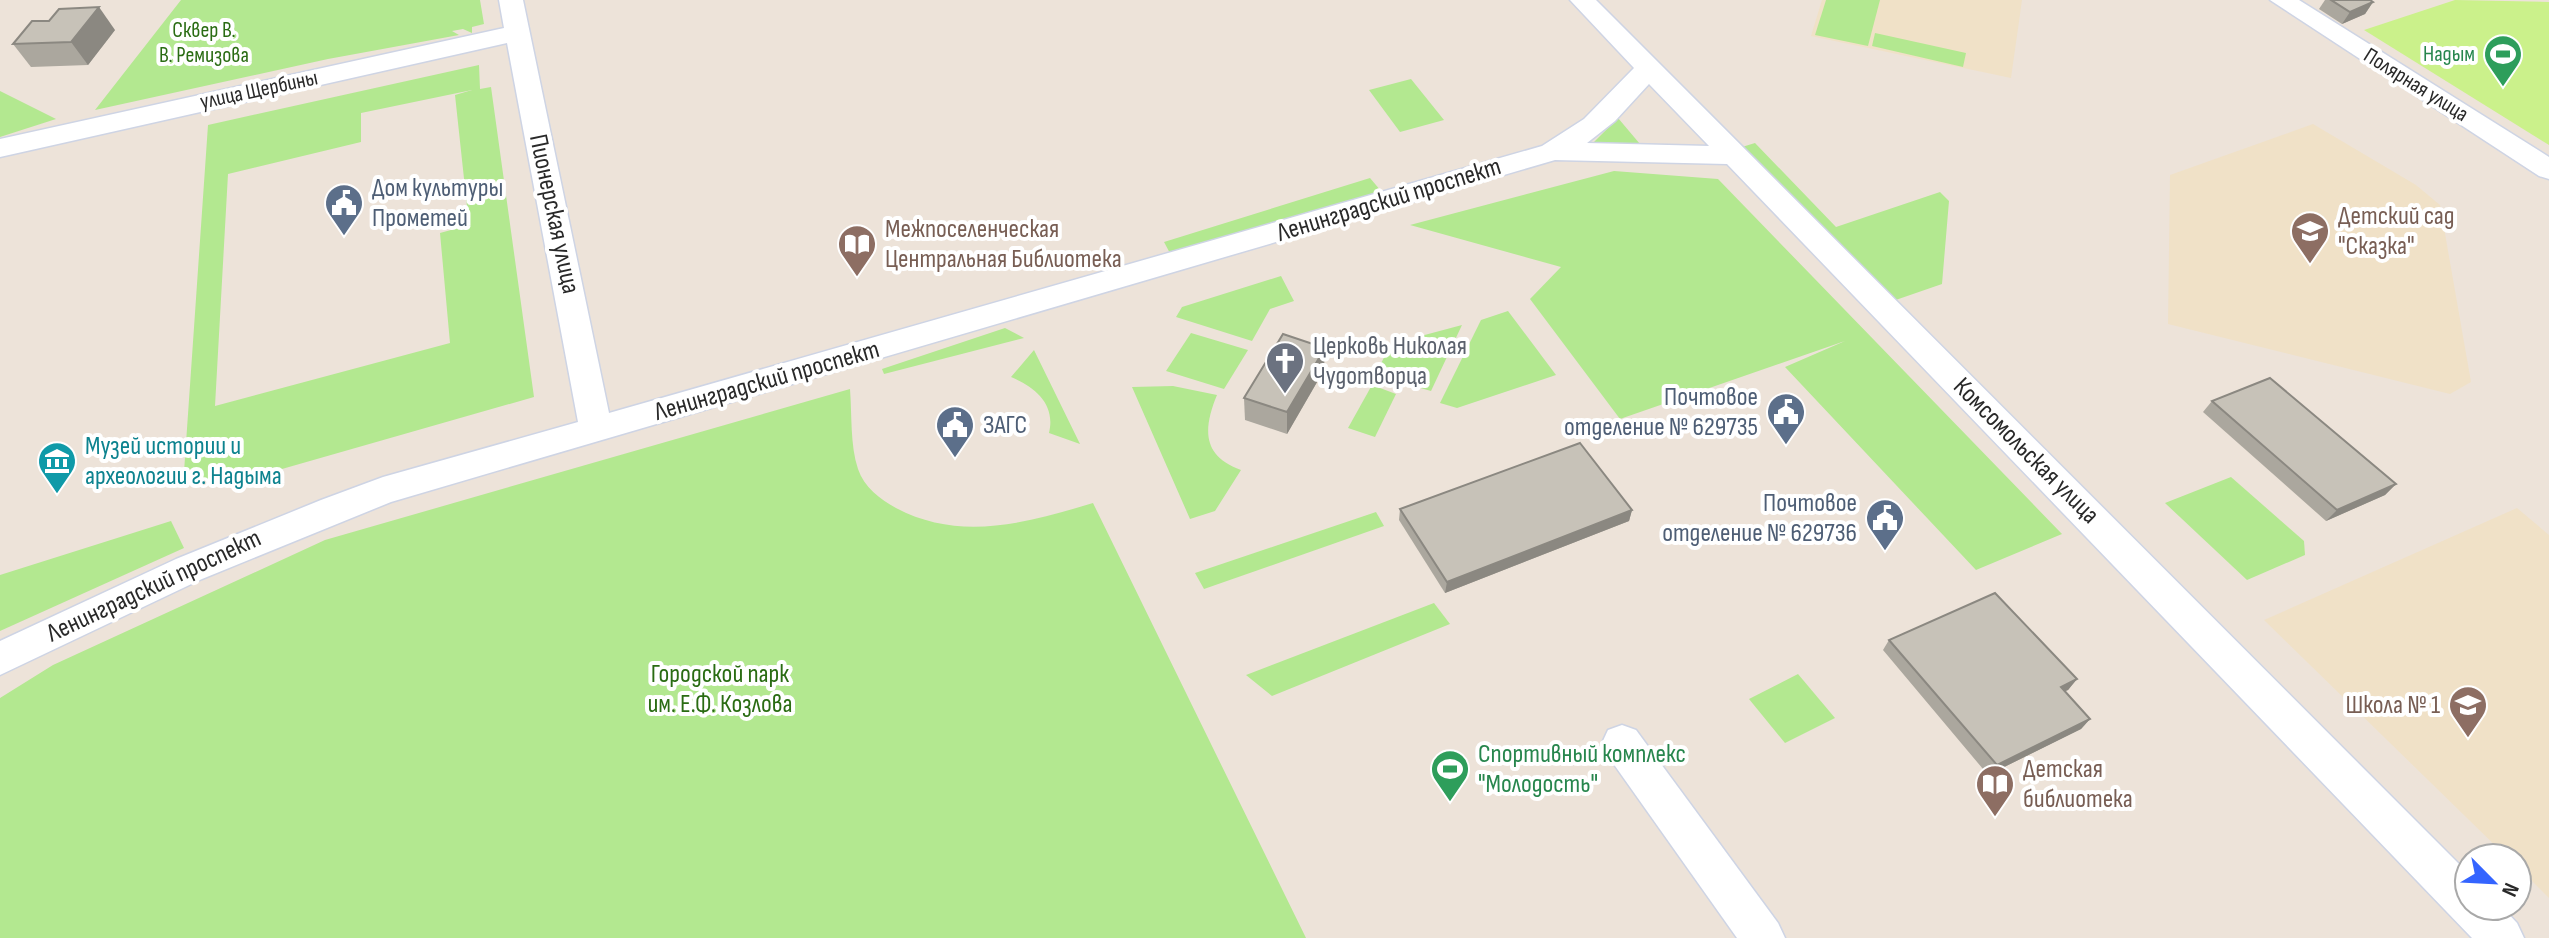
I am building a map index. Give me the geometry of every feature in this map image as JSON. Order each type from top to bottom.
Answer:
[{"type":"street","name":"Пионерская улица","points":[[511,0],[596,428]]},
{"type":"street","name":"Комсомольская улица","points":[[1582,0],[2453,888]]},
{"type":"street","name":"Полярная улица","points":[[2282,0],[2549,170]]},
{"type":"street","name":"улица Щербины","points":[[0,148],[517,33]]},
{"type":"street","points":[[1552,152],[1581,138],[1601,122],[1649,67]]},
{"type":"street","points":[[1552,152],[1736,156]]},
{"type":"street","name":"Ленинградский проспект","points":[[0,659],[73,622],[274,531],[383,491],[1552,152]]},
{"type":"street","points":[[1622,743],[1763,938]]},
{"type":"street","name":"Комсомольская улица","points":[[2486,922],[2502,938]]},
{"type":"shaded area","points":[[1822,0],[2022,0],[2011,78],[1811,36]]},
{"type":"shaded area","name":"Детский сад \"Сказка\"","points":[[2313,124],[2416,185],[2440,205],[2471,382],[2450,394],[2168,324],[2170,175]]},
{"type":"shaded area","name":"Школа № 1","points":[[2517,508],[2549,535],[2549,898],[2533,882],[2533,842],[2492,842],[2264,620]]},
{"type":"green space","name":"Сквер В. В. Ремизова","points":[[181,0],[480,0],[484,24],[472,27],[472,33],[463,29],[452,31],[459,35],[328,59],[95,110]]},
{"type":"green space","points":[[1826,0],[1880,0],[1868,46],[1815,35]]},
{"type":"green space","name":"Надым","points":[[2455,0],[2549,2],[2549,145],[2364,30]]},
{"type":"green space","points":[[1875,33],[1966,53],[1963,67],[1872,46]]},
{"type":"green space","points":[[479,65],[480,89],[491,87],[534,397],[226,485],[184,472],[208,125]],"holes":[[[472,90],[455,95],[469,225],[440,233],[450,343],[215,406],[228,174],[361,142],[361,113]]]},
{"type":"green space","points":[[1411,79],[1444,120],[1400,132],[1369,90]]},
{"type":"green space","points":[[0,91],[56,119],[0,137]]},
{"type":"green space","points":[[1618,118],[1645,150],[1587,149]]},
{"type":"green space","points":[[1755,143],[1836,227],[1940,192],[1949,201],[1942,284],[1887,303],[1742,147]]},
{"type":"green space","points":[[1614,171],[1718,179],[2062,534],[1976,570],[1785,367],[1845,341],[1620,419],[1530,299],[1561,267],[1410,225]]},
{"type":"green space","points":[[1370,178],[1381,191],[1172,257],[1164,242]]},
{"type":"green space","points":[[1281,276],[1294,301],[1270,309],[1252,341],[1176,317],[1182,307]]},
{"type":"green space","points":[[1508,311],[1556,375],[1457,408],[1440,403],[1481,320]]},
{"type":"green space","points":[[1462,325],[1431,391],[1375,375],[1391,344]]},
{"type":"green space","points":[[1005,328],[1024,338],[884,374],[882,369]]},
{"type":"green space","points":[[1191,333],[1248,350],[1224,389],[1166,371]]},
{"type":"green space","points":[[1034,350],[1080,444],[1049,433],[1049,413],[1042,398],[1011,377]]},
{"type":"green space","points":[[1372,385],[1396,394],[1375,437],[1348,428]]},
{"type":"green space","points":[[1173,386],[1217,395],[1209,419],[1209,440],[1219,457],[1241,470],[1215,511],[1190,519],[1132,387]]},
{"type":"green space","name":"Городской парк им. Е.Ф. Козлова","points":[[850,389],[852,440],[858,469],[873,492],[896,508],[920,518],[969,527],[1019,522],[1093,503],[1306,938],[0,938],[0,698],[53,665],[325,540]]},
{"type":"green space","points":[[2231,477],[2304,541],[2305,555],[2247,580],[2165,503]]},
{"type":"green space","points":[[1376,512],[1384,526],[1204,589],[1195,573]]},
{"type":"green space","points":[[171,521],[184,548],[0,631],[0,575]]},
{"type":"green space","points":[[1434,603],[1450,624],[1272,696],[1246,675]]},
{"type":"green space","points":[[1798,674],[1835,718],[1785,743],[1749,699]]},
{"type":"building","points":[[2331,0],[2370,0],[2373,2],[2350,12]]},
{"type":"building","points":[[99,7],[71,42],[13,44],[32,21],[49,21],[59,9]]},
{"type":"building","points":[[1283,334],[1325,348],[1287,412],[1244,398]]},
{"type":"building","points":[[2270,378],[2396,484],[2337,510],[2212,401]]},
{"type":"building","points":[[1580,443],[1632,510],[1447,582],[1400,509]]},
{"type":"building","points":[[1995,593],[2077,679],[2061,687],[2090,719],[1997,765],[1889,640]]},
{"type":"place","name":"Надым","points":[[2503,88]]},
{"type":"place","name":"Дом культуры Прометей","points":[[344,237]]},
{"type":"place","name":"Детский сад \"Сказка\"","points":[[2310,265]]},
{"type":"place","name":"Межпоселенческая Центральная Библиотека","points":[[857,278]]},
{"type":"place","name":"Церковь Николая Чудотворца","points":[[1285,395]]},
{"type":"place","name":"Почтовое отделение № 629735","points":[[1786,446]]},
{"type":"place","name":"ЗАГС","points":[[955,459]]},
{"type":"place","name":"Музей истории и археологии г. Надыма","points":[[57,495]]},
{"type":"place","name":"Почтовое отделение № 629736","points":[[1885,552]]},
{"type":"place","name":"Школа № 1","points":[[2468,739]]},
{"type":"place","name":"Спортивный комплекс \"Молодость\"","points":[[1450,803]]},
{"type":"place","name":"Детская библиотека","points":[[1995,818]]}]
